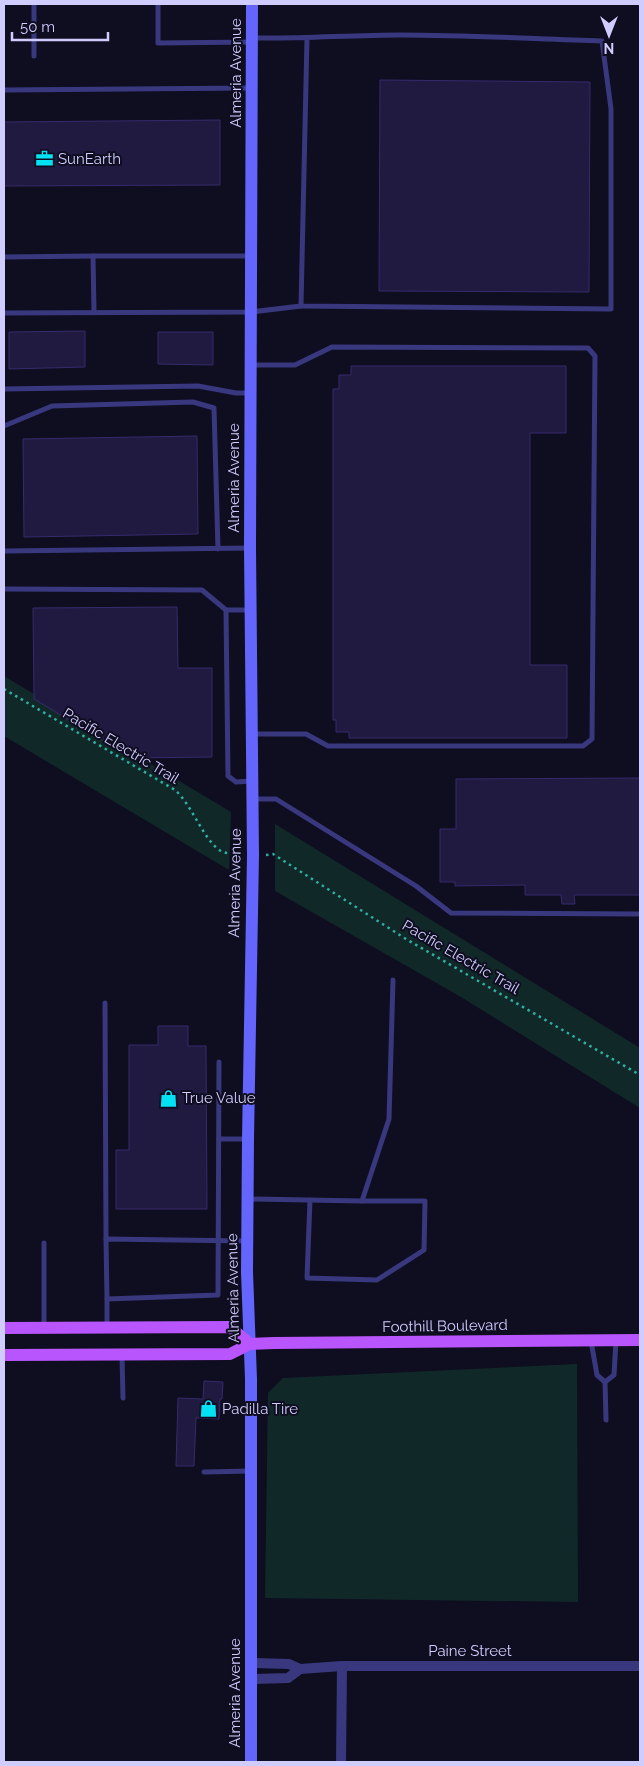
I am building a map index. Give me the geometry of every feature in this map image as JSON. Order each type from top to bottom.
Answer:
[{"type":"main road","points":[[4,1328],[230,1327],[250,1344]]},
{"type":"main road","name":"Foothill Boulevard","points":[[4,1355],[230,1354],[250,1344],[640,1340]]},
{"type":"street","name":"Almeria Avenue","points":[[251,1762],[251,1471],[247,1240],[253,854],[250,610],[252,4]]},
{"type":"street","name":"Paine Street","points":[[251,1663],[289,1664],[300,1669],[342,1666],[640,1666]]},
{"type":"street","points":[[341,1762],[342,1666]]},
{"type":"street","name":"Paine Street","points":[[252,1679],[288,1678],[300,1669]]},
{"type":"lane","points":[[34,4],[34,56]]},
{"type":"lane","points":[[4,313],[251,312],[300,306],[611,309],[611,109],[602,41],[400,35],[158,43],[158,4]]},
{"type":"lane","points":[[300,306],[307,38]]},
{"type":"lane","points":[[4,90],[252,88]]},
{"type":"lane","points":[[94,256],[94,312]]},
{"type":"lane","points":[[4,257],[251,256]]},
{"type":"lane","points":[[251,365],[295,365],[332,347],[588,348],[595,356],[592,739],[583,746],[328,746],[306,734],[251,734]]},
{"type":"lane","points":[[4,389],[198,386],[236,393],[251,393]]},
{"type":"lane","points":[[4,426],[52,406],[193,402],[214,408],[218,549]]},
{"type":"lane","points":[[4,552],[250,548]]},
{"type":"lane","points":[[4,589],[202,590],[226,610],[250,610]]},
{"type":"lane","points":[[226,610],[228,776],[236,782],[252,781]]},
{"type":"lane","points":[[252,799],[276,799],[416,886],[451,914],[640,914]]},
{"type":"lane","points":[[362,1201],[389,1119],[393,980]]},
{"type":"lane","points":[[105,1003],[107,1327]]},
{"type":"lane","points":[[107,1299],[218,1295],[220,1241],[219,1062]]},
{"type":"lane","points":[[220,1139],[248,1139]]},
{"type":"lane","points":[[248,1199],[425,1201],[424,1250],[377,1280],[307,1278],[310,1200]]},
{"type":"lane","points":[[106,1239],[247,1240]]},
{"type":"lane","points":[[44,1243],[44,1328]]},
{"type":"lane","points":[[591,1340],[597,1375],[606,1382]]},
{"type":"lane","points":[[606,1420],[606,1382],[614,1374],[616,1340]]},
{"type":"lane","points":[[122,1355],[123,1398]]},
{"type":"lane","points":[[204,1472],[251,1471]]},
{"type":"path","name":"Pacific Electric Trail","points":[[4,689],[175,790],[183,798],[215,846],[224,852],[233,854]]},
{"type":"path","name":"Pacific Electric Trail","points":[[273,854],[406,939],[640,1075]]},
{"type":"green space","points":[[4,676],[231,812],[229,870],[4,736]]},
{"type":"green space","points":[[275,824],[640,1048],[640,1108],[461,997],[275,891]]},
{"type":"green space","points":[[577,1364],[578,1602],[265,1598],[268,1393],[283,1378]]},
{"type":"building","points":[[380,80],[590,82],[589,292],[379,291]]},
{"type":"building","points":[[220,120],[220,185],[4,186],[4,122]]},
{"type":"building","points":[[85,331],[85,367],[9,369],[9,332]]},
{"type":"building","points":[[158,332],[213,332],[213,365],[158,364]]},
{"type":"building","points":[[351,366],[566,366],[566,433],[530,433],[530,665],[567,665],[567,738],[349,738],[349,732],[336,732],[336,720],[333,720],[333,389],[339,389],[339,375],[351,375]]},
{"type":"building","points":[[197,436],[198,534],[24,537],[23,439]]},
{"type":"building","points":[[177,607],[178,668],[212,668],[212,757],[132,758],[34,699],[33,608]]},
{"type":"building","points":[[640,778],[640,895],[574,895],[575,904],[562,904],[561,895],[525,895],[525,885],[455,886],[455,882],[440,882],[440,829],[456,829],[456,779]]},
{"type":"building","name":"True Value","points":[[158,1026],[188,1026],[188,1046],[206,1046],[207,1209],[116,1209],[116,1150],[129,1150],[129,1045],[158,1045]]},
{"type":"building","points":[[204,1381],[223,1382],[219,1419],[196,1418],[194,1466],[176,1466],[178,1398],[203,1399]]},
{"type":"place","name":"SunEarth","points":[[44,159]]},
{"type":"place","name":"True Value","points":[[168,1098]]},
{"type":"place","name":"Padilla Tire","points":[[208,1409]]}]
